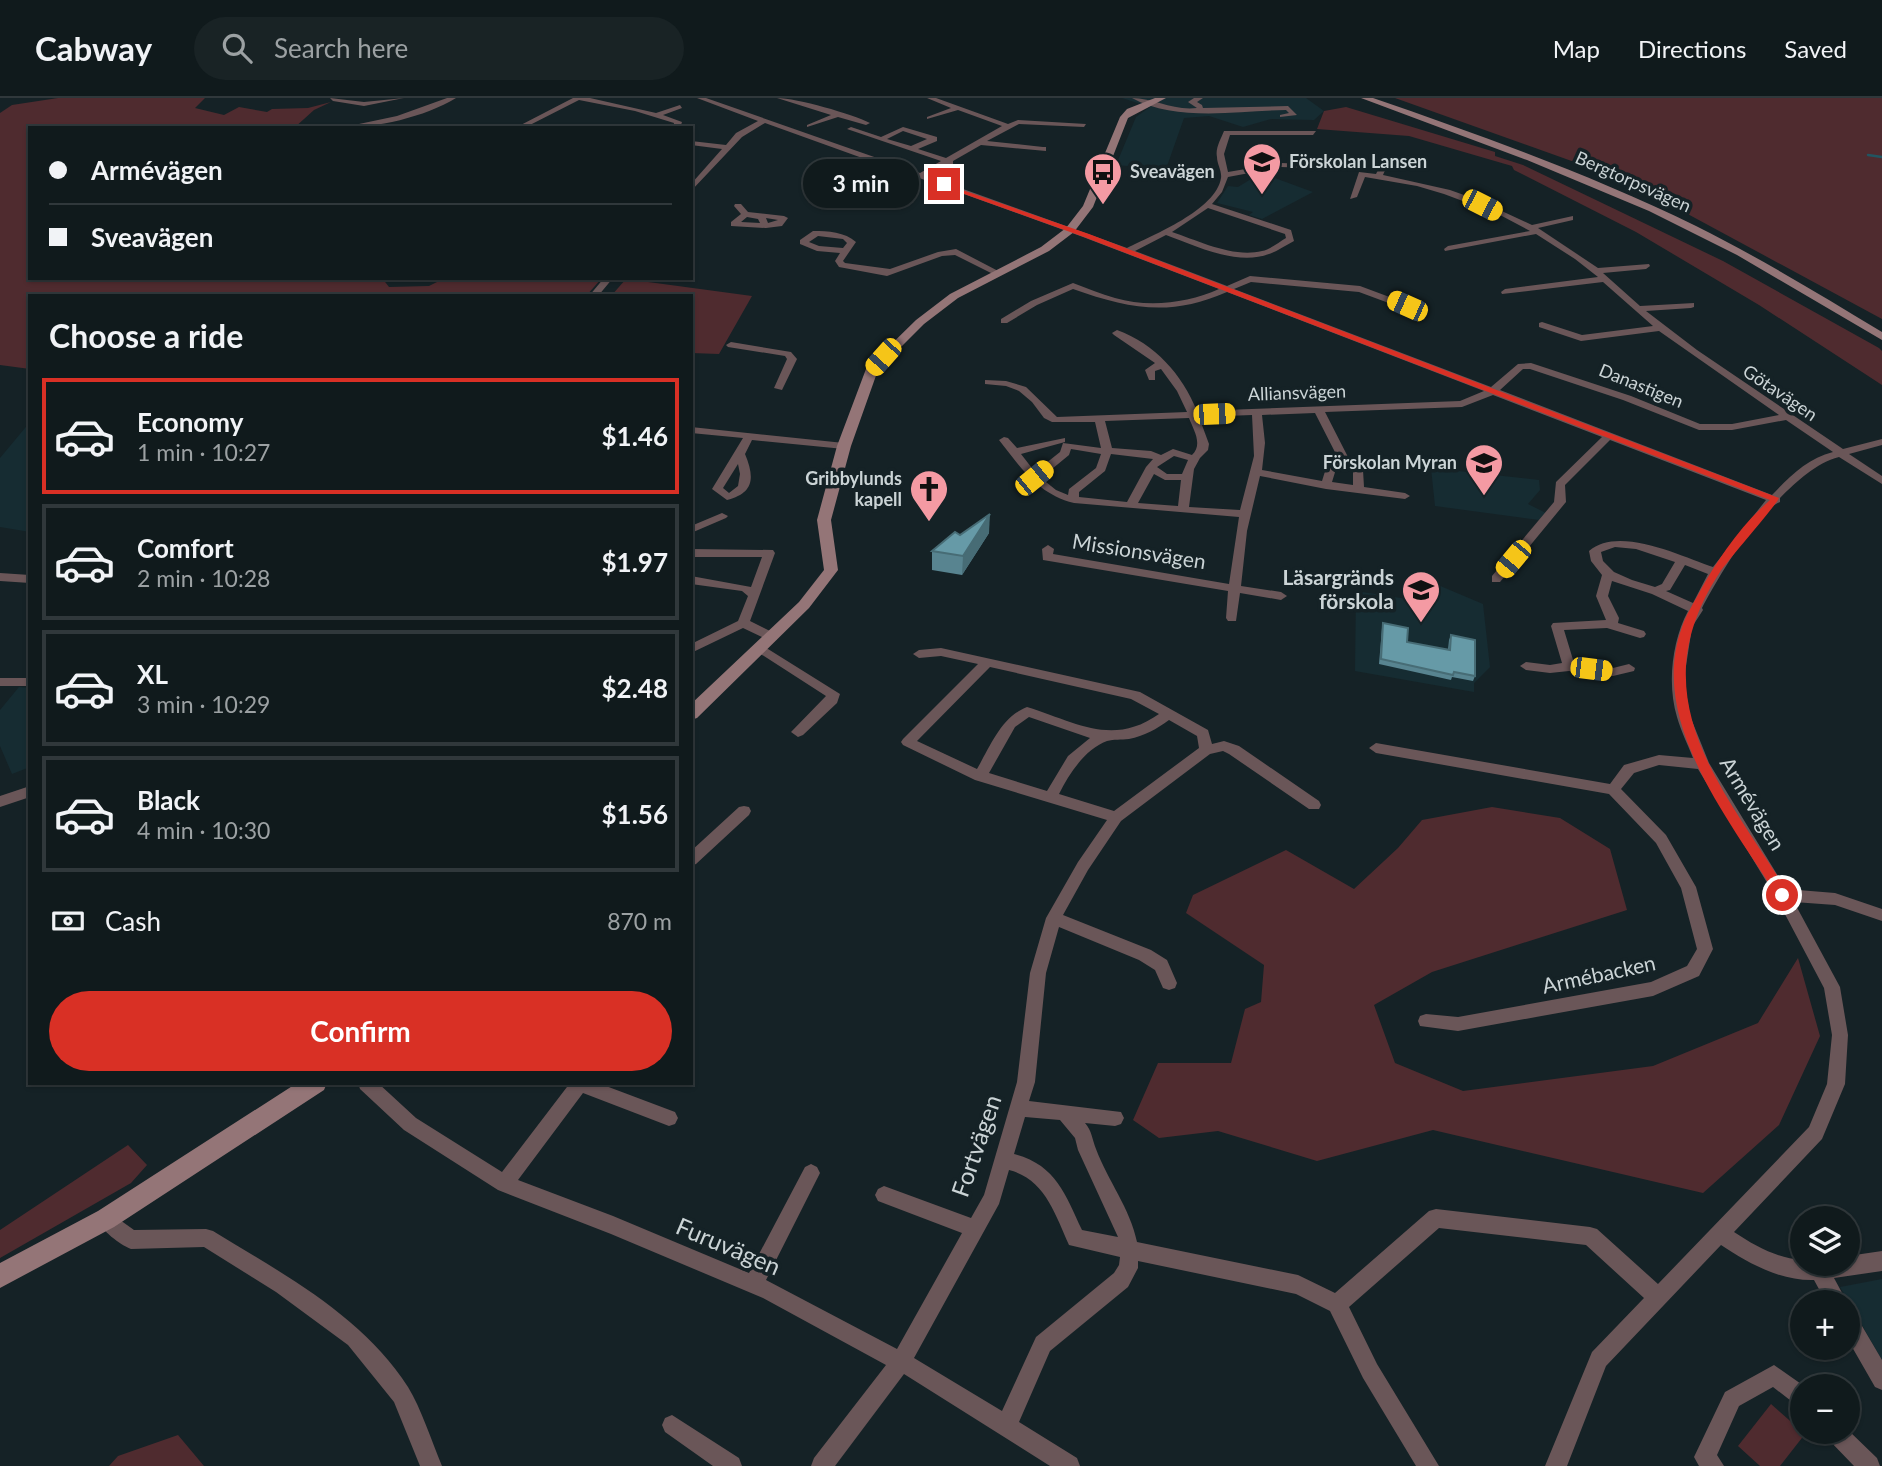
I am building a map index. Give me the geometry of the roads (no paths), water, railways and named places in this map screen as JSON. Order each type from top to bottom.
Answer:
[{"type":"street","points":[[333,99],[364,104],[401,98]]},
{"type":"street","points":[[354,126],[399,118],[453,98]]},
{"type":"street","points":[[522,126],[579,98],[657,115],[678,122],[677,126]]},
{"type":"street","points":[[617,105],[630,98]]},
{"type":"street","points":[[700,98],[1128,251],[1776,500]]},
{"type":"street","points":[[780,98],[866,123]]},
{"type":"street","points":[[930,98],[1008,126]]},
{"type":"street","points":[[1135,98],[1176,110],[1289,108],[1294,116],[1282,116]]},
{"type":"street","points":[[693,712],[804,605],[831,570],[824,520],[844,446],[864,388],[877,363],[920,322],[954,296],[1045,249],[1070,230],[1088,207],[1124,117],[1162,98]]},
{"type":"street","points":[[1200,98],[1191,102],[1200,106],[1200,110]]},
{"type":"street","name":"Bergtorpsvägen","points":[[1364,98],[1476,137],[1636,201],[1757,263],[1879,335]]},
{"type":"street","points":[[718,104],[733,99]]},
{"type":"street","points":[[657,115],[680,107]]},
{"type":"street","points":[[929,118],[956,109]]},
{"type":"street","points":[[809,126],[839,114]]},
{"type":"street","points":[[693,187],[739,135],[761,122]]},
{"type":"street","points":[[921,176],[1018,122],[1084,125]]},
{"type":"street","points":[[851,129],[950,162]]},
{"type":"street","points":[[881,139],[903,129],[934,139],[911,149]]},
{"type":"street","points":[[1128,251],[1206,205],[1220,190],[1225,175],[1220,152],[1227,133],[1313,133]]},
{"type":"street","points":[[693,143],[729,148]]},
{"type":"street","points":[[982,144],[1044,150]]},
{"type":"street","points":[[1353,197],[1362,174],[1379,176],[1388,158]]},
{"type":"street","points":[[1225,175],[1281,165],[1308,166]]},
{"type":"street","points":[[827,195],[896,169]]},
{"type":"street","name":"Götavägen","points":[[1379,176],[1452,192],[1531,230],[1578,257],[1661,328],[1785,417],[1882,481]]},
{"type":"street","points":[[1164,232],[1216,250],[1263,254],[1291,239],[1288,232],[1206,205]]},
{"type":"street","points":[[738,206],[745,214],[784,218],[779,224],[766,226],[734,224],[745,214]]},
{"type":"street","points":[[755,215],[766,222],[766,226]]},
{"type":"street","points":[[1448,249],[1570,218]]},
{"type":"street","points":[[845,251],[817,248],[803,242],[816,233],[845,237],[852,242],[839,261],[842,264],[889,272],[941,254],[956,253],[999,273]]},
{"type":"street","points":[[1595,271],[1646,266]]},
{"type":"street","points":[[1059,277],[1073,286],[1116,301],[1147,306],[1199,301],[1229,290],[1240,281],[1250,279],[1337,286],[1390,298],[1424,313]]},
{"type":"street","points":[[1504,292],[1604,279]]},
{"type":"street","points":[[595,294],[607,280]]},
{"type":"street","points":[[1004,321],[1034,303],[1073,286]]},
{"type":"street","points":[[1639,309],[1691,304]]},
{"type":"street","points":[[1542,325],[1581,338],[1661,328]]},
{"type":"street","points":[[1118,333],[1163,363],[1179,381],[1193,414],[1204,444],[1203,450],[1192,458],[1186,477],[1183,510]]},
{"type":"street","points":[[731,345],[788,354],[792,359],[779,388]]},
{"type":"street","points":[[1152,377],[1150,370],[1163,363]]},
{"type":"street","name":"Danastigen","points":[[1493,391],[1521,366],[1531,366],[1627,398],[1699,427],[1732,427],[1785,417]]},
{"type":"street","points":[[988,382],[1004,382],[1032,395],[1046,417],[1056,420],[1065,453],[1034,478]]},
{"type":"street","name":"Alliansvägen","points":[[1056,420],[1462,404],[1493,391]]},
{"type":"street","points":[[1319,410],[1344,459],[1358,470],[1359,491]]},
{"type":"street","name":"Missionsvägen","points":[[1232,618],[1245,514],[1258,471],[1262,437],[1256,412]]},
{"type":"street","points":[[1074,500],[1073,491],[1101,469],[1107,451],[1100,418]]},
{"type":"street","points":[[693,430],[844,446]]},
{"type":"street","points":[[1496,579],[1560,502],[1560,484],[1608,435]]},
{"type":"street","points":[[740,454],[749,436]]},
{"type":"street","points":[[1004,440],[1034,478],[1056,495],[1074,500],[1131,506],[1245,514]]},
{"type":"street","name":"Armévägen","points":[[1556,1466],[1599,1359],[1816,1133],[1836,1084],[1840,1035],[1832,987],[1782,895],[1702,764],[1683,716],[1678,679],[1686,627],[1715,572],[1760,513],[1776,500],[1794,478],[1840,452],[1882,442]]},
{"type":"street","points":[[1015,452],[1064,443],[1094,452],[1152,454],[1166,477],[1186,477]]},
{"type":"street","points":[[1131,506],[1156,463],[1173,452],[1192,458]]},
{"type":"street","points":[[1326,486],[1331,467],[1344,459]]},
{"type":"street","points":[[1258,471],[1326,486],[1405,496]]},
{"type":"street","points":[[693,529],[722,516]]},
{"type":"street","points":[[1697,610],[1656,591],[1608,575],[1595,561],[1595,551],[1606,543],[1621,541],[1715,572]]},
{"type":"street","name":"Missionsvägen","points":[[1048,549],[1047,557],[1234,587]]},
{"type":"street","points":[[693,552],[769,553],[743,623],[693,648]]},
{"type":"street","points":[[1656,591],[1666,587],[1682,560]]},
{"type":"street","points":[[1608,575],[1602,596],[1613,618],[1611,625]]},
{"type":"street","points":[[0,577],[28,579]]},
{"type":"street","points":[[693,580],[745,588],[754,595]]},
{"type":"street","points":[[1234,587],[1281,596]]},
{"type":"street","points":[[743,623],[833,694],[832,700],[798,732]]},
{"type":"street","points":[[1569,667],[1557,626],[1574,623],[1611,625],[1640,634]]},
{"type":"street","points":[[919,654],[988,662],[1135,695],[1203,733],[1206,750],[1224,746],[1234,750],[1314,805]]},
{"type":"street","points":[[988,662],[908,742],[981,776],[1116,817]]},
{"type":"street","points":[[1526,666],[1614,672],[1629,668]]},
{"type":"street","points":[[0,682],[28,682]]},
{"type":"street","points":[[981,776],[1010,724],[1027,712],[1104,737],[1130,734],[1151,726],[1168,713]]},
{"type":"street","points":[[1051,797],[1070,765],[1104,737]]},
{"type":"street","points":[[1376,748],[1613,790],[1629,769],[1639,766],[1659,761],[1702,764]]},
{"type":"street","name":"Fortvägen","points":[[822,1466],[901,1362],[992,1198],[1027,1082],[1038,973],[1054,918],[1083,866],[1116,817],[1206,750]]},
{"type":"street","name":"Armébacken","points":[[1426,1021],[1458,1024],[1640,992],[1693,971],[1705,948],[1688,887],[1661,839],[1613,790]]},
{"type":"street","points":[[0,802],[28,791]]},
{"type":"street","points":[[693,858],[744,811]]},
{"type":"street","points":[[1782,895],[1835,900],[1882,915]]},
{"type":"street","points":[[1054,918],[1145,955],[1161,965],[1169,983]]},
{"type":"street","points":[[0,1276],[106,1219],[313,1085]]},
{"type":"street","name":"Furuvägen","points":[[368,1085],[410,1124],[504,1184],[613,1225],[754,1284],[901,1362],[1069,1466]]},
{"type":"street","points":[[504,1184],[578,1085]]},
{"type":"street","points":[[582,1085],[669,1118]]},
{"type":"street","points":[[1019,1108],[1115,1118]]},
{"type":"street","points":[[1006,1426],[1043,1344],[1121,1280],[1128,1268],[1130,1251],[1125,1228],[1087,1150],[1083,1134],[1065,1113]]},
{"type":"street","points":[[1004,1160],[1027,1164],[1046,1177],[1076,1238],[1298,1285],[1337,1304],[1370,1371],[1428,1466]]},
{"type":"street","points":[[754,1284],[811,1173]]},
{"type":"street","points":[[884,1195],[975,1229]]},
{"type":"street","points":[[106,1219],[131,1240],[206,1238],[283,1285],[355,1338],[401,1395],[431,1466]]},
{"type":"street","points":[[1337,1304],[1436,1219],[1590,1236],[1660,1298]]},
{"type":"street","points":[[1721,1234],[1752,1255],[1790,1268]]},
{"type":"street","points":[[1860,1264],[1882,1261]]},
{"type":"street","points":[[1860,1342],[1882,1380]]},
{"type":"street","points":[[1713,1466],[1705,1457],[1732,1399],[1774,1375],[1790,1388]]},
{"type":"street","points":[[672,1425],[731,1466]]},
{"type":"street","points":[[1847,1444],[1869,1466]]},
{"type":"waterway","points":[[1868,155],[1882,157]]},
{"type":"place","name":"Förskolan Lansen","points":[[1262,196]]},
{"type":"place","name":"Sveavägen","points":[[1103,206]]},
{"type":"place","name":"Förskolan Myran","points":[[1484,497]]},
{"type":"place","name":"Gribbylunds kapell","points":[[929,523]]},
{"type":"place","name":"Läsargränds förskola","points":[[1421,624]]}]
